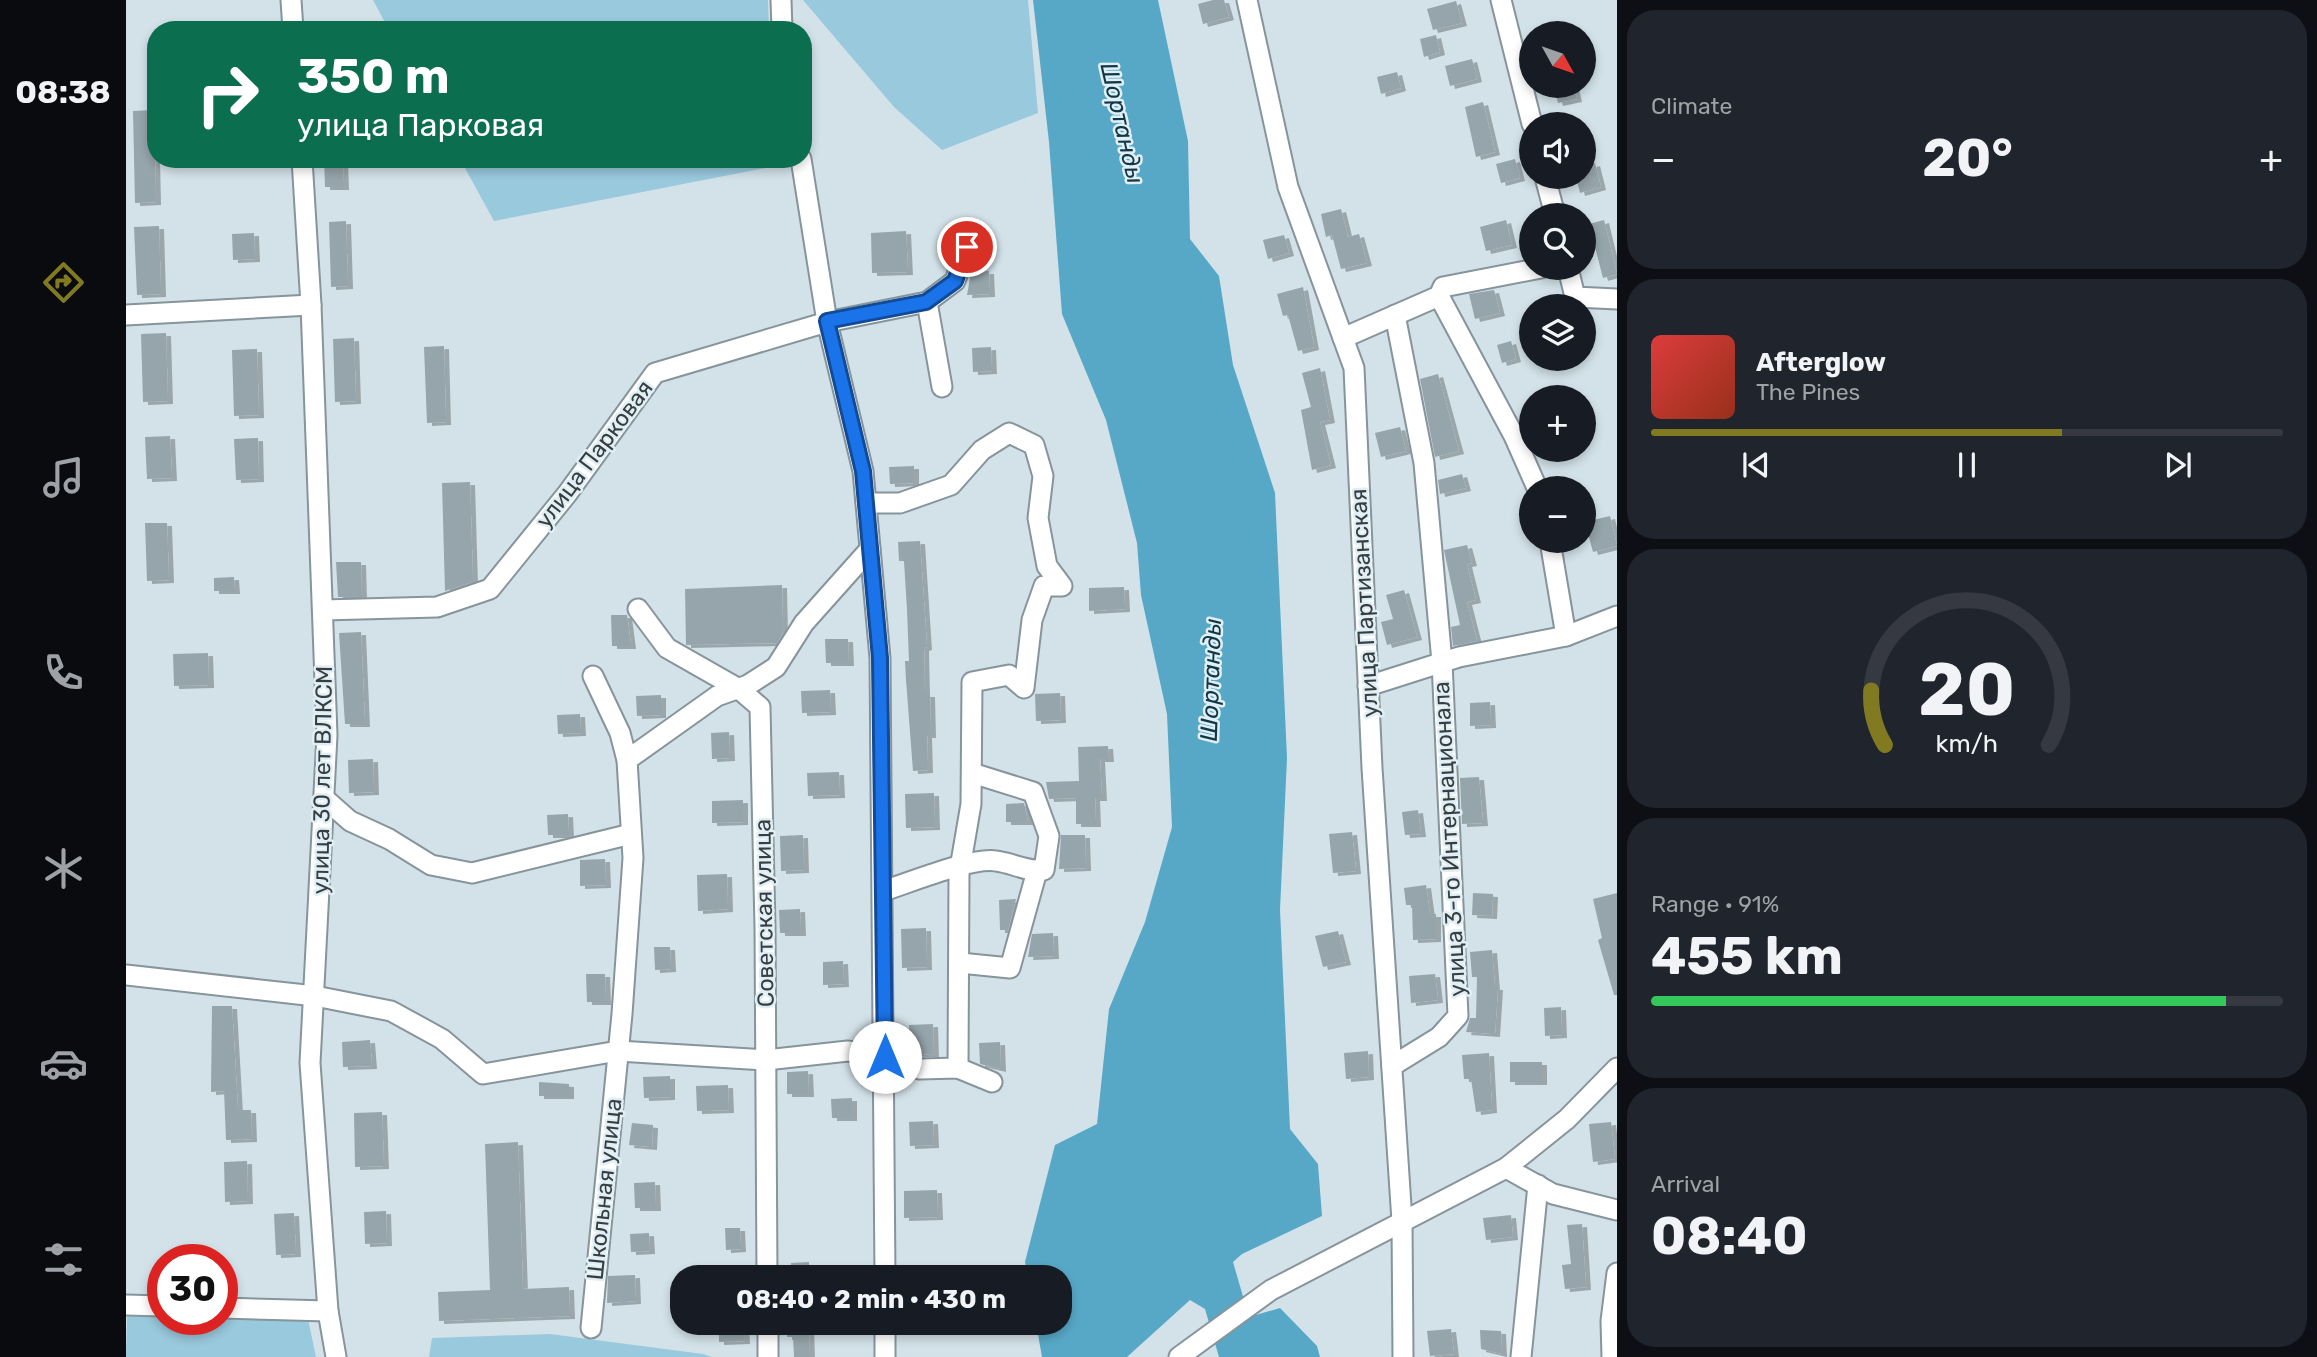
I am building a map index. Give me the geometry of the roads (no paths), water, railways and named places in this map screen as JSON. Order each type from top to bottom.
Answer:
[{"type":"street","points":[[291,0],[292,21]]},
{"type":"street","points":[[781,0],[782,21]]},
{"type":"street","name":"улица Партизанская","points":[[1247,0],[1288,187],[1354,368],[1368,686],[1402,1221],[1403,1357]]},
{"type":"street","points":[[1502,0],[1529,112]]},
{"type":"street","name":"улица 30 лет ВЛКСМ","points":[[303,168],[311,305],[327,735],[310,1063],[328,1311],[336,1357]]},
{"type":"street","points":[[802,168],[827,321],[863,471],[880,658],[885,1265]]},
{"type":"street","name":"улица Парковая","points":[[323,610],[437,607],[490,589],[567,494],[655,373],[827,321],[926,302],[955,281],[967,247]]},
{"type":"street","points":[[1343,338],[1439,296],[1443,288],[1519,272]]},
{"type":"street","points":[[1571,280],[1575,296],[1617,299]]},
{"type":"street","points":[[1439,296],[1514,436],[1532,476]]},
{"type":"street","points":[[926,302],[942,387]]},
{"type":"street","points":[[126,315],[311,305]]},
{"type":"street","name":"улица 3-го Интернационала","points":[[1392,1066],[1439,1037],[1458,1016],[1441,662],[1424,463],[1395,315]]},
{"type":"street","points":[[866,503],[900,503],[951,485],[982,450],[1009,433],[1034,445],[1044,476],[1038,518],[1047,566],[1062,586],[1044,586],[1032,620],[1024,688],[1009,675],[972,682],[971,804],[960,867],[958,1068]]},
{"type":"street","points":[[627,760],[717,696],[738,689],[776,667],[804,623],[870,549]]},
{"type":"street","points":[[1552,553],[1566,636]]},
{"type":"street","name":"Советская улица","points":[[638,609],[667,648],[738,689],[760,707],[767,1265]]},
{"type":"street","name":"улица 3-го Интернационала","points":[[1441,662],[1566,636],[1617,616]]},
{"type":"street","points":[[1368,686],[1441,662]]},
{"type":"street","name":"Школьная улица","points":[[590,1328],[618,1051],[633,858],[627,760],[620,733],[593,676]]},
{"type":"street","points":[[883,891],[960,867],[994,860],[1037,871],[1044,870],[1049,836],[1032,792],[972,773]]},
{"type":"street","points":[[324,798],[350,821],[431,865],[472,873],[631,834]]},
{"type":"street","points":[[960,963],[1010,968],[1037,871]]},
{"type":"street","points":[[126,975],[315,996],[391,1012],[442,1039],[483,1074],[618,1051],[766,1060],[848,1051],[885,1057],[920,1069],[958,1068],[992,1082]]},
{"type":"street","points":[[1184,1352],[1271,1290],[1506,1168],[1567,1119],[1617,1068]]},
{"type":"street","points":[[1506,1168],[1553,1194],[1617,1210]]},
{"type":"street","points":[[1521,1357],[1538,1185]]},
{"type":"street","points":[[1612,1357],[1611,1321],[1617,1273]]},
{"type":"street","points":[[126,1305],[147,1306]]},
{"type":"street","points":[[238,1308],[328,1311]]},
{"type":"street","points":[[768,1335],[768,1357]]},
{"type":"street","points":[[885,1335],[885,1357]]},
{"type":"water","name":"Шортанды","points":[[1033,0],[1158,0],[1188,141],[1190,239],[1219,276],[1233,365],[1275,493],[1287,758],[1280,910],[1290,1129],[1318,1164],[1322,1216],[1242,1254],[1233,1262],[1249,1317],[1280,1308],[1317,1346],[1320,1357],[1219,1357],[1205,1309],[1190,1300],[1127,1357],[1042,1357],[1038,1335],[1072,1335],[1072,1265],[1026,1265],[1025,1262],[1055,1145],[1097,1124],[1109,1009],[1145,922],[1172,827],[1167,714],[1141,595],[1137,543],[1106,420],[1062,314],[1049,142]]}]
